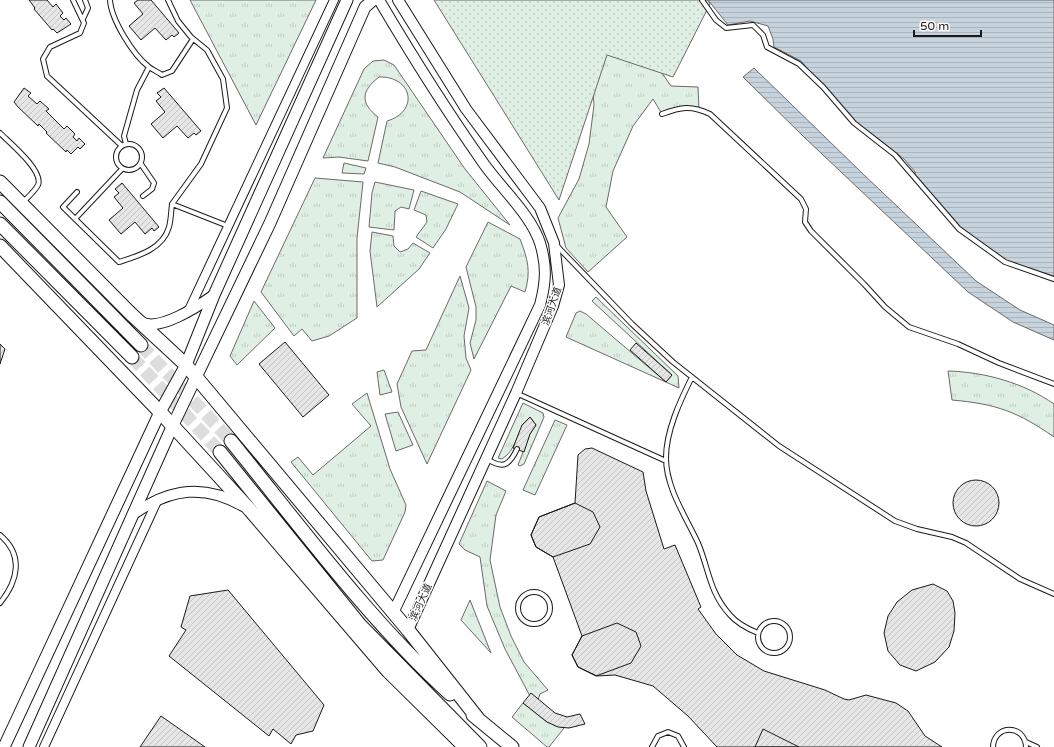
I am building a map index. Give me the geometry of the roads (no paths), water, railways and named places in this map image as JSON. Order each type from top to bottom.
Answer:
[{"type":"main road","points":[[4,747],[160,412],[186,365],[214,295],[347,0]]},
{"type":"main road","points":[[30,747],[172,427],[270,224],[365,7],[373,0]]},
{"type":"main road","points":[[0,182],[131,314],[186,365],[408,630],[479,720]]},
{"type":"main road","points":[[0,202],[141,345]]},
{"type":"main road","points":[[0,224],[132,357]]},
{"type":"main road","points":[[0,246],[160,412],[172,427],[250,510],[388,671],[465,747]]},
{"type":"main road","points":[[231,441],[365,605],[414,661],[479,720],[512,747]]},
{"type":"main road","points":[[220,452],[360,625],[480,747]]},
{"type":"street","points":[[188,312],[334,0]]},
{"type":"street","name":"滨河大道","points":[[379,0],[449,114],[491,174],[530,223],[539,242],[544,262],[546,284],[540,305],[393,613]]},
{"type":"street","name":"滨河大道","points":[[398,0],[466,109],[540,208],[554,243],[559,285],[553,306],[516,393],[408,630]]},
{"type":"street","points":[[131,314],[142,323],[152,324],[170,320],[188,312],[214,295]]},
{"type":"street","points":[[135,513],[167,495],[186,491],[226,497],[250,510]]},
{"type":"street","points":[[44,747],[158,499]]},
{"type":"lane","points":[[73,0],[84,23],[80,33],[50,47],[43,59],[47,76],[124,145]]},
{"type":"lane","points":[[83,19],[88,8],[85,0]]},
{"type":"lane","points":[[110,0],[118,24],[127,41],[149,67],[162,75],[172,71],[193,39]]},
{"type":"lane","points":[[77,192],[63,207],[119,262],[133,258],[156,247],[169,228],[172,204],[201,164],[227,108],[223,80],[207,50],[193,39],[178,20],[168,0]]},
{"type":"lane","points":[[702,0],[716,20],[726,28],[753,25],[763,35],[767,46],[799,64],[823,87],[854,123],[895,155],[959,230],[1005,262],[1054,279]]},
{"type":"lane","points":[[124,145],[124,136],[137,90],[149,67]]},
{"type":"lane","points":[[662,114],[680,107],[699,109],[710,114],[801,199],[806,209],[805,222],[811,231],[864,284],[885,308],[909,327],[958,344],[999,363],[1054,384]]},
{"type":"lane","points":[[0,133],[34,168],[39,177],[38,185],[22,204]]},
{"type":"lane","points":[[130,144],[138,147],[143,155],[141,164],[130,171],[122,169],[116,158],[118,149],[124,145],[130,144]]},
{"type":"lane","points":[[141,164],[154,183],[152,189],[143,196]]},
{"type":"lane","points":[[75,219],[122,169]]},
{"type":"lane","points":[[172,204],[228,226]]},
{"type":"lane","points":[[554,243],[632,324],[692,377],[779,446],[889,517],[917,529],[952,537],[966,543],[1013,575],[1054,594]]},
{"type":"lane","points":[[692,377],[679,402],[671,430],[666,461],[676,502],[698,544],[713,590],[730,616],[746,628],[758,633]]},
{"type":"lane","points":[[516,393],[666,461]]},
{"type":"lane","points":[[486,458],[496,464],[505,465],[512,460],[517,449]]},
{"type":"lane","points":[[0,535],[13,549],[16,568],[10,591],[0,603]]},
{"type":"lane","points":[[534,592],[544,595],[550,604],[550,610],[546,620],[536,624],[525,622],[521,619],[517,609],[520,599],[524,595],[534,592]]},
{"type":"lane","points":[[769,622],[779,622],[784,624],[790,634],[789,644],[781,652],[770,654],[758,643],[758,633],[760,628],[769,622]]},
{"type":"lane","points":[[993,747],[996,736],[1005,730],[1015,730],[1020,732],[1026,742],[1026,747]]},
{"type":"lane","points":[[652,747],[658,736],[668,732],[678,736],[684,747]]},
{"type":"lane","points":[[1026,742],[1037,747]]},
{"type":"tunnel","points":[[141,345],[231,441]]},
{"type":"tunnel","points":[[132,357],[220,452]]}]
